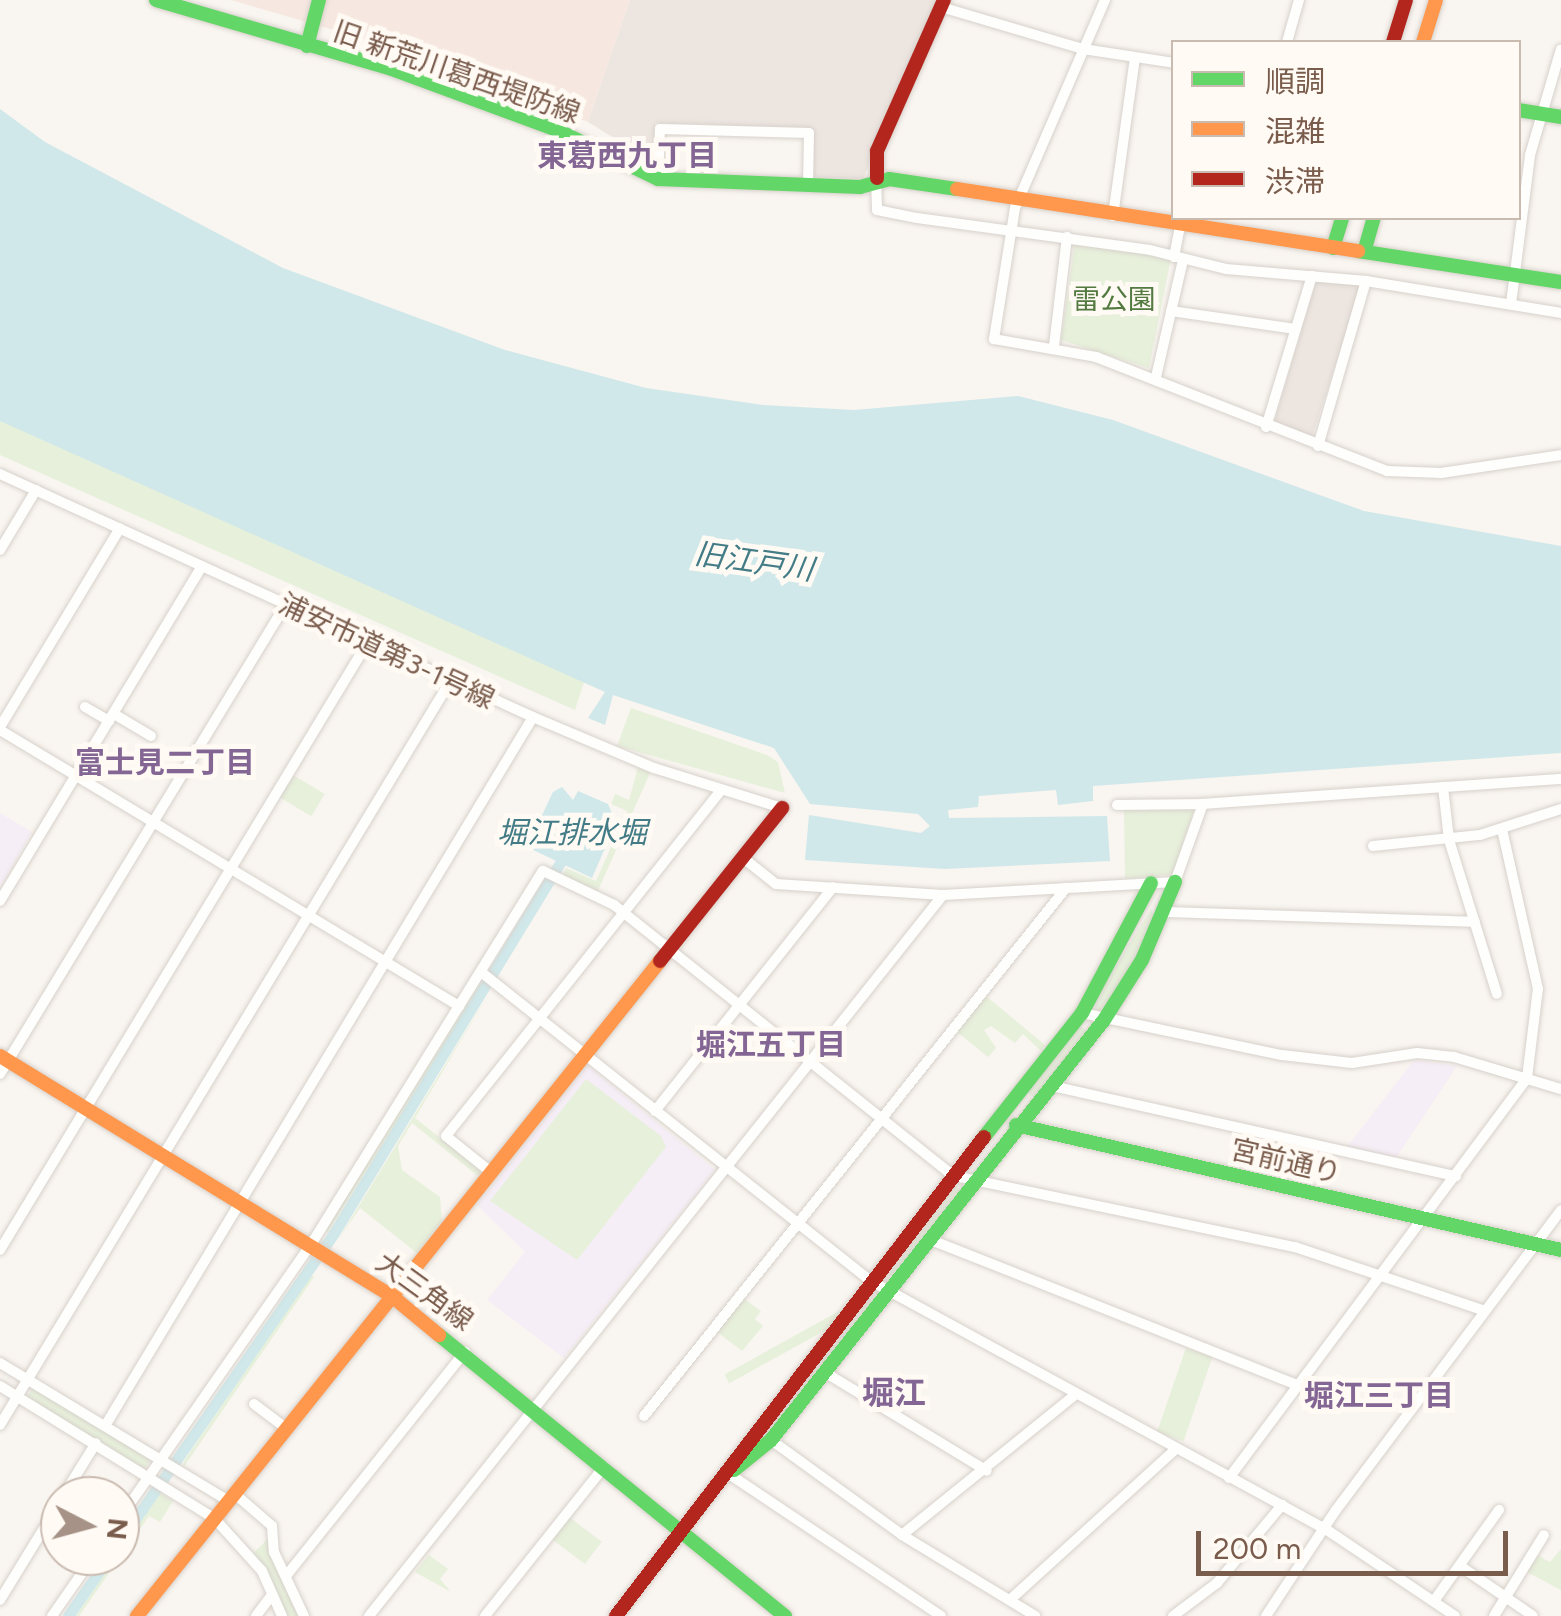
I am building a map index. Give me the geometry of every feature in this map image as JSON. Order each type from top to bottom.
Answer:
[{"type":"street","name":"旧 新荒川葛西堤防線","points":[[156,0],[557,130],[658,179],[860,188],[876,178],[1561,282]]},
{"type":"street","points":[[307,46],[319,0]]},
{"type":"street","points":[[1105,0],[1008,230],[994,339],[1054,346],[1156,378],[1266,427],[1412,473],[1561,454]]},
{"type":"street","points":[[1288,40],[1299,0]]},
{"type":"street","points":[[1394,40],[1406,0]]},
{"type":"street","points":[[1424,40],[1436,0]]},
{"type":"street","points":[[1171,63],[1083,49],[942,4],[877,151],[877,210],[1561,313]]},
{"type":"street","points":[[1511,304],[1530,154],[1561,49]]},
{"type":"street","points":[[1112,216],[1136,58]]},
{"type":"street","points":[[1521,110],[1561,117]]},
{"type":"street","points":[[658,179],[660,128],[809,133],[808,186]]},
{"type":"street","points":[[1248,236],[1251,220]]},
{"type":"street","points":[[1333,248],[1341,220]]},
{"type":"street","points":[[1364,252],[1373,220]]},
{"type":"street","points":[[1156,378],[1171,311],[1180,226]]},
{"type":"street","points":[[1054,346],[1067,237]]},
{"type":"street","points":[[1266,427],[1312,276]]},
{"type":"street","points":[[1318,446],[1366,281]]},
{"type":"street","points":[[1171,311],[1296,329]]},
{"type":"street","name":"浦安市道第3-1号線","points":[[0,474],[533,718],[720,791],[782,808]]},
{"type":"street","points":[[0,550],[36,490]]},
{"type":"street","points":[[120,528],[0,728],[459,1006]]},
{"type":"street","points":[[0,901],[202,566]]},
{"type":"street","points":[[3,1064],[286,604]]},
{"type":"street","points":[[0,1250],[368,642]]},
{"type":"street","points":[[0,1425],[451,680]]},
{"type":"street","points":[[85,706],[151,736]]},
{"type":"street","points":[[106,1426],[533,718]]},
{"type":"street","points":[[1117,806],[1203,804],[1561,779]]},
{"type":"street","points":[[1444,787],[1449,840],[1498,994]]},
{"type":"street","points":[[492,1173],[446,1136],[720,791]]},
{"type":"street","points":[[729,1474],[771,1440],[1104,1020],[1163,912],[1203,804]]},
{"type":"street","points":[[137,1616],[782,808]]},
{"type":"street","points":[[1373,846],[1449,840],[1502,829],[1561,809]]},
{"type":"street","points":[[1230,1478],[1527,1078],[1538,989],[1502,829]]},
{"type":"street","points":[[742,857],[776,884],[944,895],[1175,882]]},
{"type":"street","points":[[140,1492],[319,1247],[542,871],[623,912],[954,1176],[980,1176],[1295,1247],[1485,1312]]},
{"type":"street","points":[[616,1616],[729,1474],[756,1426],[1082,1013],[1150,883]]},
{"type":"street","points":[[655,1111],[832,887]]},
{"type":"street","points":[[644,1416],[1066,888]]},
{"type":"street","points":[[369,1616],[944,895]]},
{"type":"street","points":[[1163,912],[1475,922]]},
{"type":"street","points":[[480,972],[871,1281],[1326,1530],[1455,1616]]},
{"type":"street","points":[[1082,1013],[1335,1061],[1433,1054],[1561,1089]]},
{"type":"street","name":"大三角線","points":[[3,1064],[86,1107],[319,1247],[392,1297],[465,1352],[785,1616]]},
{"type":"street","points":[[1052,1086],[1456,1176]]},
{"type":"street","name":"宮前通り","points":[[1000,1121],[1561,1250]]},
{"type":"street","points":[[1266,1616],[1561,1210]]},
{"type":"street","points":[[931,1240],[1298,1385]]},
{"type":"street","points":[[286,1576],[465,1352]]},
{"type":"street","points":[[0,1363],[177,1473],[232,1498],[272,1526],[274,1552],[304,1616]]},
{"type":"street","points":[[826,1373],[986,1471]]},
{"type":"street","points":[[0,1386],[215,1519],[262,1571],[282,1616]]},
{"type":"street","points":[[902,1535],[986,1471],[1075,1394]]},
{"type":"street","points":[[254,1404],[287,1429]]},
{"type":"street","points":[[771,1440],[902,1535],[1012,1598],[1035,1616]]},
{"type":"street","points":[[76,1476],[96,1443]]},
{"type":"street","points":[[1012,1598],[1176,1449]]},
{"type":"street","points":[[485,1616],[604,1467]]},
{"type":"street","points":[[729,1474],[923,1610],[942,1616]]},
{"type":"street","points":[[1172,1616],[1217,1583],[1282,1505]]},
{"type":"street","points":[[1434,1601],[1498,1510]]},
{"type":"street","points":[[0,1600],[40,1535]]},
{"type":"street","points":[[1494,1616],[1544,1536]]},
{"type":"street","points":[[1460,1566],[1533,1616]]},
{"type":"street","points":[[52,1616],[80,1576]]},
{"type":"street","points":[[256,1616],[272,1596]]},
{"type":"shaded area","points":[[231,0],[630,0],[588,122],[358,37]]},
{"type":"shaded area","points":[[630,0],[937,0],[863,179],[811,177],[812,128],[655,123],[653,162],[588,122]]},
{"type":"shaded area","points":[[1357,283],[1360,289],[1311,440],[1274,423],[1315,284]]},
{"type":"shaded area","points":[[0,813],[32,832],[0,887]]},
{"type":"shaded area","points":[[1414,1060],[1457,1066],[1396,1158],[1347,1147]]},
{"type":"shaded area","points":[[587,1065],[715,1170],[564,1358],[487,1300],[525,1252],[477,1205]]},
{"type":"green space","name":"雷公園","points":[[1075,242],[1171,258],[1149,368],[1061,340]]},
{"type":"green space","points":[[0,412],[584,682],[575,710],[0,455]]},
{"type":"green space","points":[[631,708],[767,755],[778,762],[785,793],[617,746]]},
{"type":"green space","points":[[638,767],[650,773],[597,893],[562,877],[566,868],[596,881],[627,811],[611,804],[615,794],[629,800]]},
{"type":"green space","points":[[293,775],[325,794],[311,816],[280,797]]},
{"type":"green space","points":[[1124,809],[1194,809],[1173,874],[1125,879]]},
{"type":"green space","points":[[1151,909],[1155,918],[1108,1008],[1099,1013],[1093,1003]]},
{"type":"green space","points":[[482,983],[327,1234],[327,1228]]},
{"type":"green space","points":[[491,990],[415,1118],[482,1171],[478,1176],[412,1123],[398,1146],[402,1170],[440,1197],[442,1222],[417,1253],[360,1208],[338,1240]]},
{"type":"green space","points":[[986,996],[1045,1045],[1041,1051],[1023,1034],[1015,1043],[991,1026],[984,1030],[996,1048],[988,1057],[957,1032]]},
{"type":"green space","points":[[1079,1025],[1088,1032],[1035,1099],[1027,1092]]},
{"type":"green space","points":[[586,1079],[661,1136],[666,1147],[577,1260],[490,1201]]},
{"type":"green space","points":[[954,1185],[962,1192],[896,1275],[889,1275]]},
{"type":"green space","points":[[311,1275],[314,1277],[183,1468],[184,1461]]},
{"type":"green space","points":[[868,1295],[873,1304],[729,1383],[725,1375]]},
{"type":"green space","points":[[743,1298],[761,1311],[755,1319],[763,1326],[742,1351],[716,1331]]},
{"type":"green space","points":[[1186,1348],[1212,1357],[1183,1441],[1157,1432]]},
{"type":"green space","points":[[33,1387],[150,1459],[145,1469],[26,1399]]},
{"type":"green space","points":[[160,1493],[173,1501],[160,1522],[149,1516],[140,1529],[140,1522]]},
{"type":"green space","points":[[569,1517],[602,1542],[585,1564],[552,1539]]},
{"type":"green space","points":[[268,1539],[300,1616],[287,1616],[251,1555]]},
{"type":"green space","points":[[1561,1549],[1561,1590],[1527,1572],[1537,1555],[1550,1562]]},
{"type":"green space","points":[[429,1555],[448,1569],[440,1579],[451,1592],[415,1572]]},
{"type":"green space","points":[[103,1576],[107,1576],[79,1616]]},
{"type":"water","name":"旧江戸川","points":[[0,109],[45,142],[283,268],[505,350],[646,388],[763,405],[854,410],[1018,396],[1113,420],[1364,511],[1561,546],[1561,753],[1093,786],[1093,801],[1058,805],[1056,790],[979,796],[978,807],[948,810],[949,818],[1107,816],[1110,861],[945,869],[805,860],[809,815],[921,833],[930,826],[918,814],[810,804],[774,748],[613,695],[605,725],[588,718],[605,692],[0,421]]},
{"type":"water","name":"堀江排水堀","points":[[562,787],[573,800],[578,791],[608,804],[616,823],[592,878],[527,847],[553,792]]},
{"type":"waterway","points":[[140,1512],[334,1233],[560,863]]},
{"type":"waterway","points":[[68,1616],[96,1576]]},
{"type":"traffic: fast","points":[[156,0],[392,69],[557,130],[658,179],[860,187],[889,179],[957,189]]},
{"type":"traffic: fast","points":[[307,46],[319,0]]},
{"type":"traffic: fast","points":[[1521,110],[1561,117]]},
{"type":"traffic: fast","points":[[1333,248],[1341,220]]},
{"type":"traffic: fast","points":[[1364,252],[1373,220]]},
{"type":"traffic: fast","points":[[1358,251],[1561,282]]},
{"type":"traffic: fast","points":[[734,1470],[771,1440],[1104,1020],[1142,960],[1175,882]]},
{"type":"traffic: fast","points":[[984,1137],[1082,1013],[1151,883]]},
{"type":"traffic: fast","points":[[1016,1125],[1561,1250]]},
{"type":"traffic: fast","points":[[439,1335],[785,1616]]},
{"type":"traffic: slow","points":[[1424,40],[1436,0]]},
{"type":"traffic: slow","points":[[957,189],[1358,251]]},
{"type":"traffic: slow","points":[[137,1616],[660,961]]},
{"type":"traffic: slow","points":[[0,1056],[393,1297],[439,1335]]},
{"type":"traffic: jam","points":[[877,178],[877,151],[944,0]]},
{"type":"traffic: jam","points":[[1394,40],[1406,0]]},
{"type":"traffic: jam","points":[[660,961],[782,808]]},
{"type":"traffic: jam","points":[[616,1616],[984,1137]]},
{"type":"district","name":"東葛西九丁目","points":[[627,156]]},
{"type":"district","name":"富士見二丁目","points":[[165,763]]},
{"type":"district","name":"堀江五丁目","points":[[771,1045]]},
{"type":"district","name":"堀江","points":[[894,1393]]},
{"type":"district","name":"堀江三丁目","points":[[1379,1396]]}]
